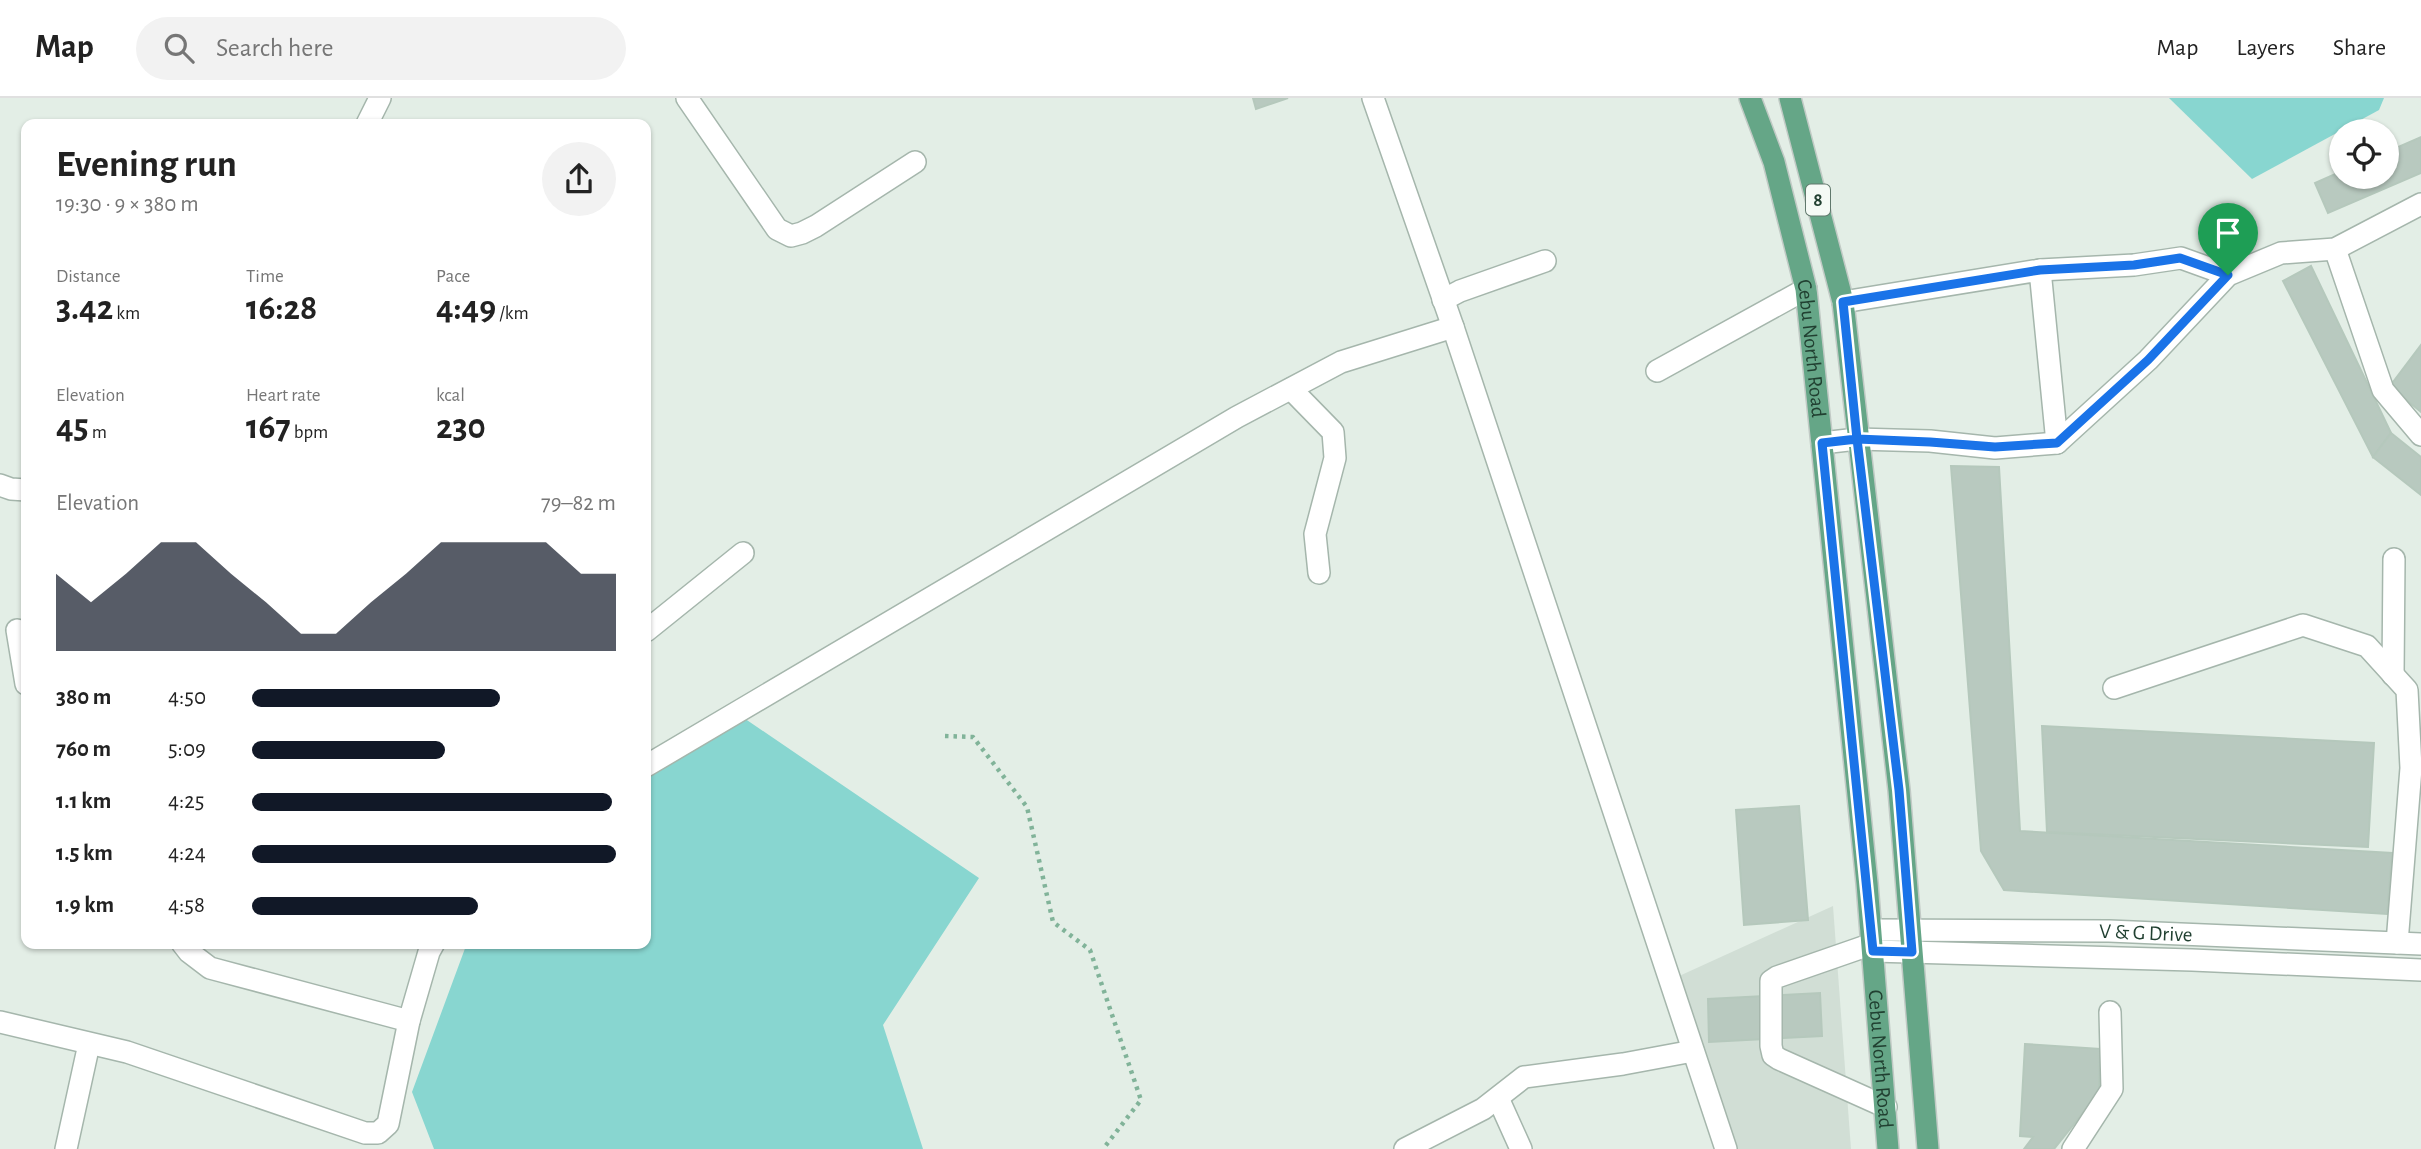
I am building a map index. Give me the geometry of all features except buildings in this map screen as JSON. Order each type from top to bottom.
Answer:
[{"type":"main road","name":"Cebu North Road","points":[[1750,98],[1774,162],[1806,289],[1872,942],[1888,1149]]},
{"type":"main road","name":"Cebu North Road","points":[[1790,98],[1843,302],[1899,790],[1928,1149]]},
{"type":"street","points":[[370,119],[380,98]]},
{"type":"street","points":[[687,98],[777,229],[790,236],[816,226],[915,162]]},
{"type":"street","points":[[1373,98],[1453,327],[1726,1149]]},
{"type":"street","points":[[1822,443],[1857,439],[1995,447],[2057,443],[2148,360],[2228,275],[2281,253],[2335,249],[2421,204]]},
{"type":"street","points":[[2335,249],[2383,390],[2421,435]]},
{"type":"street","points":[[1843,302],[2040,270],[2134,265],[2180,258],[2228,275]]},
{"type":"street","points":[[1443,300],[1460,291],[1545,261]]},
{"type":"street","points":[[2040,270],[2057,443]]},
{"type":"street","points":[[1657,371],[1806,289]]},
{"type":"street","points":[[651,763],[1290,388],[1341,362],[1453,327]]},
{"type":"street","points":[[1290,388],[1333,432],[1335,458],[1315,534],[1319,573]]},
{"type":"street","points":[[0,485],[21,490]]},
{"type":"street","points":[[651,627],[743,553]]},
{"type":"street","points":[[2393,675],[2394,559]]},
{"type":"street","points":[[2114,688],[2303,625],[2367,646],[2407,690],[2411,768],[2397,943]]},
{"type":"street","points":[[14,631],[21,662]]},
{"type":"street","name":"V & G Drive","points":[[1872,942],[1911,930],[2109,931],[2421,944]]},
{"type":"street","points":[[1872,942],[1771,981],[1771,1046],[1773,1055],[1779,1059],[1886,1107]]},
{"type":"street","name":"V & G Drive","points":[[1872,942],[1912,952],[2421,970]]},
{"type":"street","points":[[187,949],[210,968],[410,1021]]},
{"type":"street","points":[[0,1022],[127,1052],[365,1133],[378,1133],[388,1124],[410,1021],[431,949]]},
{"type":"street","points":[[2073,1149],[2112,1089],[2110,1012]]},
{"type":"street","points":[[65,1149],[89,1044]]},
{"type":"street","points":[[1405,1149],[1483,1109],[1524,1077],[1623,1064],[1693,1051]]},
{"type":"street","points":[[1498,1098],[1521,1149]]},
{"type":"path","points":[[944,736],[973,737],[1027,807],[1053,922],[1090,950],[1141,1100],[1103,1149]]},
{"type":"shaded area","points":[[1833,906],[1851,1149],[1727,1149],[1677,977]]},
{"type":"water","points":[[2169,98],[2384,98],[2379,110],[2362,119],[2329,119],[2329,137],[2252,179]]},
{"type":"water","points":[[738,714],[979,878],[883,1025],[923,1149],[434,1149],[412,1092],[465,949],[651,949],[651,768]]},
{"type":"route","points":[[2228,275],[2148,360],[2057,443],[1995,447],[1857,439],[1899,790],[1912,952],[1873,951],[1822,443],[1857,439],[1843,302],[2040,270],[2134,265],[2180,258],[2228,275]]}]
